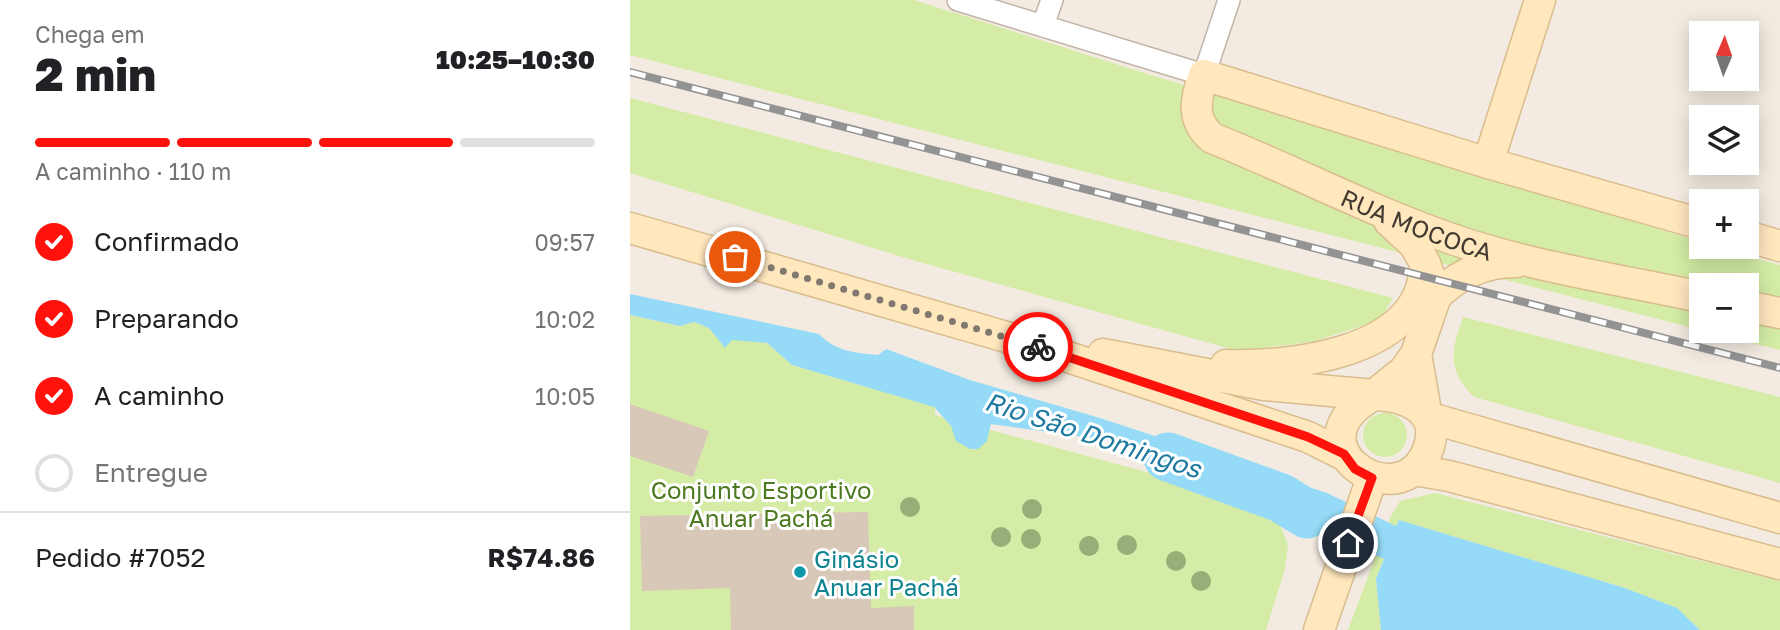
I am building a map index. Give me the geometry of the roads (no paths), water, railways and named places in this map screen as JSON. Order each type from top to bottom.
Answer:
[{"type":"main road","points":[[1489,163],[1540,0]]},
{"type":"main road","points":[[1204,75],[1489,163],[1689,221]]},
{"type":"main road","name":"RUA MOCOCA","points":[[1204,75],[1198,93],[1196,114],[1201,128],[1212,138],[1369,208],[1455,240],[1532,261],[1689,294]]},
{"type":"main road","points":[[1369,208],[1397,225],[1425,263],[1436,296]]},
{"type":"main road","points":[[630,228],[1020,341],[1308,437],[1344,454],[1367,491]]},
{"type":"main road","points":[[1759,240],[1780,246]]},
{"type":"main road","points":[[1344,454],[1342,437],[1345,420],[1357,404],[1374,395],[1404,371],[1416,354],[1436,296],[1463,274],[1486,265],[1532,261]]},
{"type":"main road","points":[[1159,362],[1258,366],[1308,359],[1374,339],[1395,327],[1407,313],[1423,283],[1425,263]]},
{"type":"main road","points":[[1759,309],[1780,313]]},
{"type":"main road","points":[[1020,341],[1159,362],[1264,385],[1396,396],[1414,403],[1427,417],[1780,518]]},
{"type":"main road","points":[[1319,630],[1367,491],[1413,470],[1427,454],[1431,436],[1416,354]]},
{"type":"main road","points":[[1413,470],[1449,476],[1780,564]]},
{"type":"street","points":[[958,0],[1204,75],[1229,0]]},
{"type":"street","points":[[1043,25],[1052,0]]},
{"type":"water","points":[[630,294],[819,334],[839,348],[853,352],[878,355],[886,349],[970,380],[1100,418],[1327,493],[1396,526],[1399,520],[1625,588],[1677,608],[1700,630],[1381,630],[1376,579],[1384,559],[1313,528],[1301,517],[1243,483],[1163,470],[1139,463],[1129,452],[1106,440],[991,424],[987,441],[978,449],[970,449],[956,441],[951,426],[934,407],[792,365],[767,343],[732,340],[725,348],[709,328],[694,322],[680,326],[630,315]]},
{"type":"waterway","name":"Rio São Domingos","points":[[1168,457],[1281,498],[1307,514]]},
{"type":"railway","points":[[630,72],[1780,368]]},
{"type":"place","name":"Ginásio Anuar Pachá","points":[[800,572]]},
{"type":"park label","name":"Conjunto Esportivo Anuar Pachá","points":[[761,503]]}]
